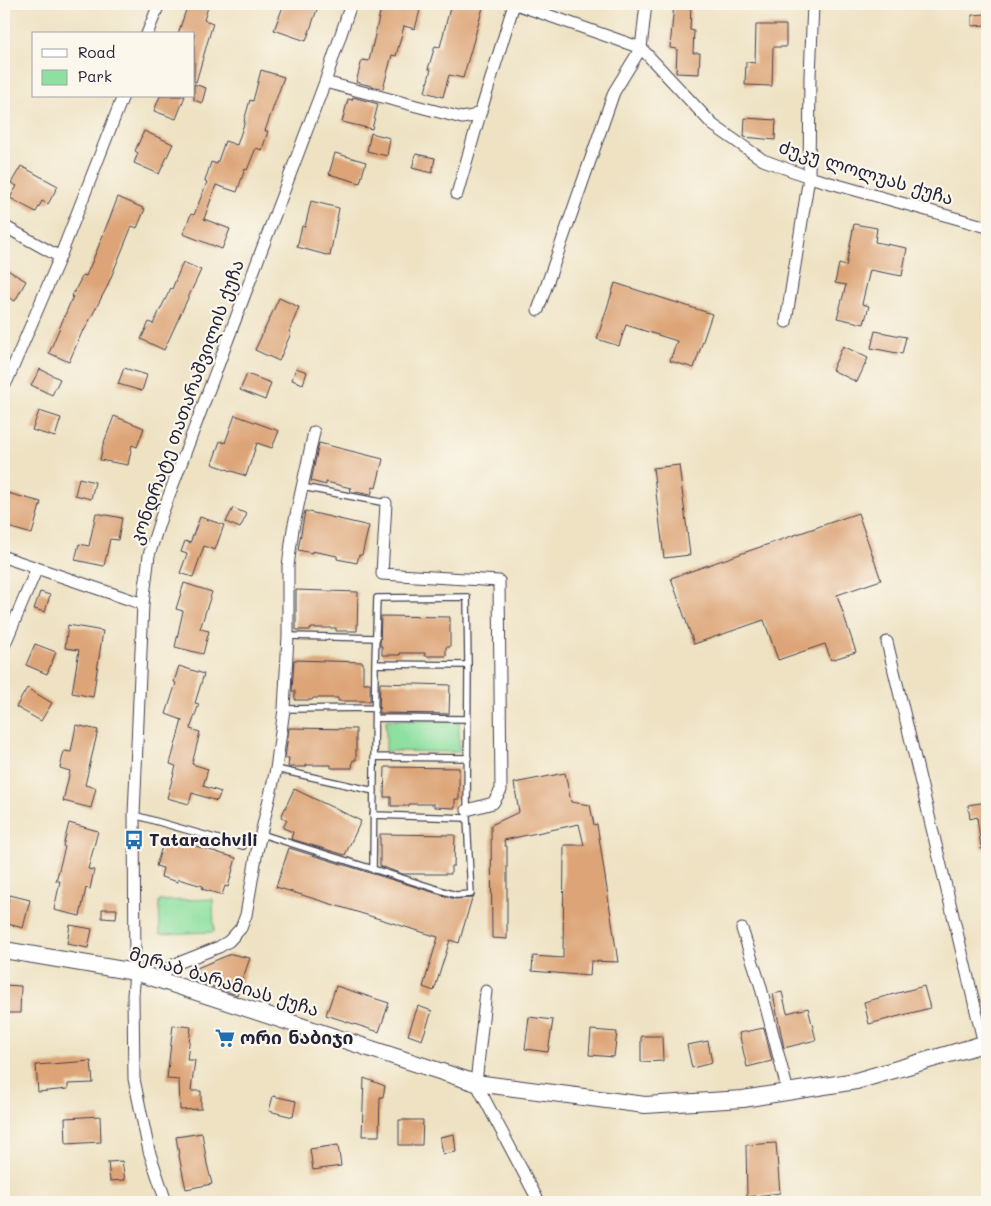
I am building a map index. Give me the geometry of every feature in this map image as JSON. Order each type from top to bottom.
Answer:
[{"type":"main road","name":"მერაბ ბარამიას ქუჩა","points":[[4,950],[156,979],[476,1083],[645,1104],[743,1099],[856,1081],[986,1043]]},
{"type":"street","points":[[148,32],[159,4]]},
{"type":"street","name":"კონდრატე თათარაშვილის ქუჩა","points":[[166,1202],[149,1151],[134,1079],[134,815],[143,604],[148,555],[325,82],[351,4]]},
{"type":"street","name":"ძუკუ ლოლუას ქუჩა","points":[[457,194],[481,110],[515,4],[641,48],[713,125],[763,160],[809,177],[987,227]]},
{"type":"street","points":[[538,310],[614,92],[641,48],[646,4]]},
{"type":"street","points":[[786,322],[809,177],[813,4]]},
{"type":"street","points":[[325,82],[462,118],[473,116],[481,110]]},
{"type":"street","points":[[5,380],[60,256],[122,98]]},
{"type":"street","points":[[4,226],[60,256]]},
{"type":"street","points":[[156,979],[173,965],[224,944],[235,936],[241,928],[246,915],[260,834],[276,769],[284,709],[288,636],[288,566],[293,529],[314,432]]},
{"type":"street","points":[[386,503],[382,574],[499,581],[500,790],[493,803],[467,814]]},
{"type":"street","points":[[4,557],[143,604]]},
{"type":"street","points":[[4,646],[37,568]]},
{"type":"street","points":[[887,642],[986,1043]]},
{"type":"street","points":[[742,929],[760,984],[788,1092]]},
{"type":"street","points":[[486,991],[476,1083],[540,1202]]},
{"type":"lane","points":[[302,487],[386,503]]},
{"type":"lane","points":[[260,834],[372,870],[456,896],[471,894],[467,814],[467,597],[377,598],[372,870]]},
{"type":"lane","points":[[288,636],[377,638]]},
{"type":"lane","points":[[375,664],[468,666]]},
{"type":"lane","points":[[284,709],[375,708]]},
{"type":"lane","points":[[375,718],[468,719]]},
{"type":"lane","points":[[374,757],[468,758]]},
{"type":"lane","points":[[276,769],[374,791]]},
{"type":"lane","points":[[373,815],[467,814]]},
{"type":"lane","points":[[134,815],[243,846]]},
{"type":"green space","points":[[386,720],[459,721],[459,752],[386,751]]},
{"type":"green space","points":[[213,899],[214,932],[160,934],[159,901]]},
{"type":"building","points":[[188,4],[209,4],[204,20],[213,23],[196,82],[195,32],[179,32]]},
{"type":"building","points":[[284,4],[319,4],[306,41],[274,30]]},
{"type":"building","points":[[382,4],[415,4],[414,8],[420,10],[415,29],[404,26],[396,56],[392,55],[383,89],[356,82],[362,60],[369,61]]},
{"type":"building","points":[[451,4],[484,4],[463,78],[449,75],[443,97],[425,92],[431,69],[428,69],[435,46],[440,47]]},
{"type":"building","points":[[674,4],[691,4],[690,30],[694,31],[693,53],[700,53],[699,74],[676,73],[677,49],[670,48]]},
{"type":"building","points":[[986,14],[986,25],[972,26],[972,15]]},
{"type":"building","points":[[756,25],[786,25],[786,47],[773,47],[772,86],[745,85],[746,62],[755,63]]},
{"type":"building","points":[[261,70],[284,77],[265,131],[268,131],[262,150],[256,148],[247,170],[245,169],[237,192],[216,185],[204,219],[230,229],[222,249],[183,234],[191,214],[194,215],[207,182],[205,181],[211,162],[217,164],[225,141],[237,145],[250,100],[253,101]]},
{"type":"building","points":[[195,84],[206,88],[202,103],[194,100]]},
{"type":"building","points":[[353,97],[378,104],[372,129],[342,122],[348,99],[352,100]]},
{"type":"building","points":[[159,98],[184,98],[176,119],[154,111]]},
{"type":"building","points":[[745,118],[776,120],[775,140],[744,137]]},
{"type":"building","points":[[144,131],[173,144],[159,174],[134,163],[138,153],[135,151]]},
{"type":"building","points":[[371,133],[390,138],[387,156],[367,151]]},
{"type":"building","points":[[335,153],[366,162],[360,183],[329,174]]},
{"type":"building","points":[[416,154],[435,158],[432,173],[412,168]]},
{"type":"building","points":[[21,166],[58,186],[48,204],[42,201],[36,212],[10,198],[17,186],[11,183]]},
{"type":"building","points":[[118,197],[145,209],[137,228],[132,226],[107,287],[83,330],[69,362],[49,353],[72,296],[83,275],[86,276]]},
{"type":"building","points":[[311,201],[339,208],[330,256],[297,247],[302,226],[305,227]]},
{"type":"building","points":[[854,224],[877,228],[875,242],[907,248],[902,276],[870,270],[862,304],[869,306],[864,324],[837,318],[846,285],[835,283],[839,264],[846,266]]},
{"type":"building","points":[[183,262],[201,270],[164,350],[141,339],[149,322],[153,324],[172,289]]},
{"type":"building","points":[[4,268],[26,281],[15,301],[4,295]]},
{"type":"building","points":[[615,283],[712,314],[694,368],[670,361],[677,341],[626,325],[619,346],[597,339]]},
{"type":"building","points":[[279,298],[299,307],[289,332],[291,333],[279,361],[255,350]]},
{"type":"building","points":[[875,331],[906,337],[902,354],[871,348]]},
{"type":"building","points":[[843,346],[868,358],[857,382],[832,370]]},
{"type":"building","points":[[124,368],[147,375],[142,391],[118,384]]},
{"type":"building","points":[[296,368],[307,372],[303,384],[292,380]]},
{"type":"building","points":[[40,369],[60,379],[52,395],[31,385]]},
{"type":"building","points":[[247,374],[271,383],[265,400],[240,390]]},
{"type":"building","points":[[39,411],[61,418],[55,437],[32,430]]},
{"type":"building","points":[[235,415],[279,431],[272,448],[257,443],[246,476],[212,464],[220,441],[225,443]]},
{"type":"building","points":[[114,416],[144,428],[137,447],[132,445],[128,465],[100,460],[103,445]]},
{"type":"building","points":[[319,443],[383,459],[376,488],[373,487],[371,495],[350,491],[351,488],[326,482],[326,485],[311,481]]},
{"type":"building","points":[[679,465],[690,555],[664,558],[653,468]]},
{"type":"building","points":[[79,478],[95,482],[91,499],[75,495]]},
{"type":"building","points":[[4,492],[41,502],[32,534],[4,526]]},
{"type":"building","points":[[233,508],[247,514],[240,528],[226,522]]},
{"type":"building","points":[[305,511],[369,526],[362,555],[359,555],[357,563],[337,559],[337,556],[298,550]]},
{"type":"building","points":[[96,513],[122,518],[118,540],[110,539],[104,566],[75,560],[79,544],[89,546]]},
{"type":"building","points":[[858,513],[881,580],[837,595],[856,652],[831,660],[825,644],[778,660],[764,620],[694,644],[671,578]]},
{"type":"building","points":[[200,517],[224,525],[215,550],[204,546],[193,577],[180,573],[187,554],[181,552],[185,541],[190,543]]},
{"type":"building","points":[[184,583],[212,592],[200,629],[209,631],[203,654],[175,647],[183,611],[176,609]]},
{"type":"building","points":[[296,590],[358,592],[357,631],[336,631],[336,628],[296,630]]},
{"type":"building","points":[[40,592],[50,595],[45,612],[34,609]]},
{"type":"building","points":[[381,616],[450,617],[450,647],[446,647],[446,656],[425,656],[425,653],[382,655],[382,646],[380,646]]},
{"type":"building","points":[[68,625],[103,631],[93,697],[72,693],[79,650],[65,648]]},
{"type":"building","points":[[35,644],[56,652],[47,674],[26,665]]},
{"type":"building","points":[[294,660],[363,662],[363,683],[370,683],[370,701],[338,701],[338,698],[295,700],[295,691],[292,691]]},
{"type":"building","points":[[179,666],[204,674],[195,703],[199,704],[190,729],[200,732],[192,764],[208,769],[203,786],[221,792],[217,801],[192,793],[189,804],[167,798],[176,766],[170,764],[182,720],[166,714],[176,683],[174,682]]},
{"type":"building","points":[[380,683],[450,685],[449,714],[379,713]]},
{"type":"building","points":[[27,688],[52,703],[41,721],[16,707]]},
{"type":"building","points":[[76,725],[98,730],[85,785],[96,788],[91,808],[63,801],[70,771],[60,768],[64,751],[71,752]]},
{"type":"building","points":[[289,728],[356,729],[356,760],[353,760],[352,768],[331,768],[331,765],[288,767],[289,758],[285,758]]},
{"type":"building","points":[[385,767],[459,768],[459,799],[455,799],[455,808],[434,807],[434,804],[391,806],[391,797],[384,797]]},
{"type":"building","points":[[565,773],[571,802],[590,805],[594,825],[597,824],[618,962],[591,961],[590,976],[532,971],[533,956],[563,958],[564,845],[584,845],[579,824],[504,840],[505,846],[507,846],[507,939],[492,938],[491,825],[519,812],[514,783]]},
{"type":"building","points":[[294,789],[361,821],[345,855],[291,839],[293,832],[283,828],[287,820],[281,817]]},
{"type":"building","points":[[987,802],[987,848],[981,849],[977,817],[970,819],[968,805]]},
{"type":"building","points":[[69,823],[98,831],[88,869],[94,870],[90,889],[86,888],[80,916],[54,910],[60,881],[56,881]]},
{"type":"building","points":[[380,834],[455,835],[454,866],[451,866],[451,874],[403,874],[380,866]]},
{"type":"building","points":[[165,837],[236,858],[228,887],[225,886],[222,895],[202,889],[203,886],[178,879],[178,882],[161,877],[163,868],[156,866]]},
{"type":"building","points":[[289,848],[455,899],[472,898],[459,943],[450,940],[434,991],[423,987],[438,937],[276,887]]},
{"type":"building","points":[[10,895],[30,900],[23,928],[4,923]]},
{"type":"building","points":[[102,909],[117,909],[116,919],[102,918]]},
{"type":"building","points":[[70,925],[92,929],[88,948],[67,944]]},
{"type":"building","points":[[231,954],[250,958],[237,995],[190,979],[192,970]]},
{"type":"building","points":[[4,985],[21,986],[20,1013],[4,1013]]},
{"type":"building","points":[[336,986],[389,1003],[379,1032],[326,1015]]},
{"type":"building","points":[[924,986],[930,1008],[869,1024],[864,1002]]},
{"type":"building","points":[[782,992],[787,1013],[808,1008],[816,1040],[784,1048],[773,994]]},
{"type":"building","points":[[418,1006],[432,1011],[422,1040],[408,1035]]},
{"type":"building","points":[[529,1017],[553,1020],[548,1052],[525,1049]]},
{"type":"building","points":[[173,1025],[191,1027],[187,1060],[195,1060],[191,1091],[201,1091],[201,1109],[180,1110],[179,1080],[167,1079]]},
{"type":"building","points":[[764,1028],[772,1061],[747,1067],[739,1033]]},
{"type":"building","points":[[591,1030],[617,1032],[614,1057],[589,1055]]},
{"type":"building","points":[[641,1036],[662,1036],[663,1061],[641,1062]]},
{"type":"building","points":[[708,1041],[712,1063],[692,1068],[687,1045]]},
{"type":"building","points":[[91,1061],[93,1083],[68,1084],[68,1089],[38,1092],[36,1065]]},
{"type":"building","points":[[364,1078],[385,1086],[383,1097],[380,1097],[379,1136],[362,1136]]},
{"type":"building","points":[[273,1096],[296,1101],[293,1117],[269,1111]]},
{"type":"building","points":[[100,1116],[101,1142],[66,1144],[65,1118]]},
{"type":"building","points":[[399,1120],[423,1120],[422,1145],[399,1145]]},
{"type":"building","points":[[202,1133],[212,1184],[186,1189],[176,1137]]},
{"type":"building","points":[[454,1134],[456,1152],[443,1154],[440,1137]]},
{"type":"building","points":[[776,1143],[780,1193],[747,1197],[746,1145]]},
{"type":"building","points":[[338,1145],[341,1166],[313,1170],[310,1149]]},
{"type":"building","points":[[122,1161],[125,1180],[110,1181],[108,1162]]},
{"type":"place","name":"Tatarachvili","points":[[134,840]]},
{"type":"place","name":"ორი ნაბიჯი","points":[[225,1038]]}]
